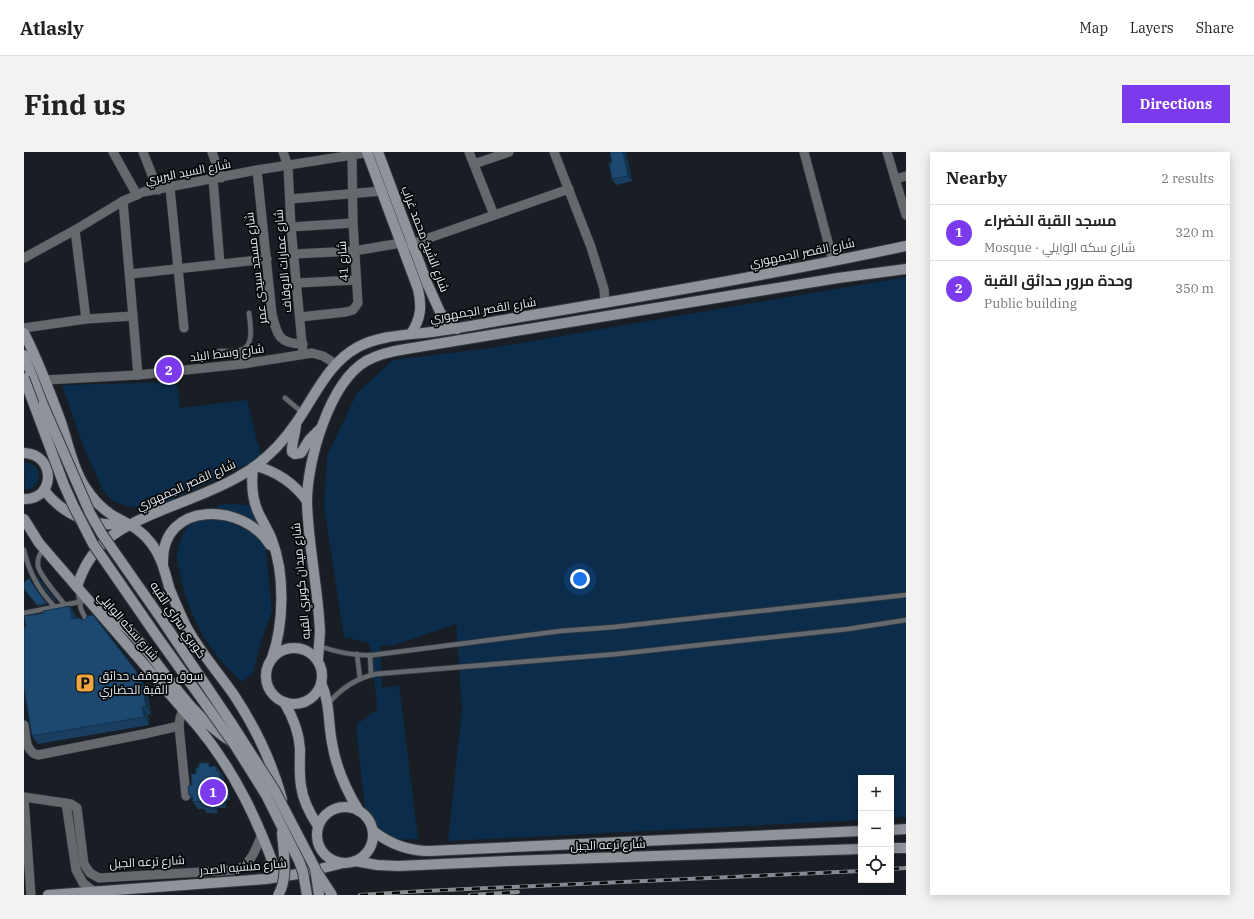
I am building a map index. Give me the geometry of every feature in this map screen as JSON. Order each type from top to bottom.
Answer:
[{"type":"main road","name":"شارع الشيخ محمد غراب","points":[[369,152],[382,191],[406,245],[440,312],[447,322],[457,328]]},
{"type":"main road","name":"شارع الشيخ محمد غراب","points":[[378,152],[421,300],[419,318],[411,334]]},
{"type":"main road","name":"شارع القصر الجمهوري","points":[[77,587],[83,571],[96,549],[108,538],[130,524],[226,483],[254,467],[273,451],[296,424],[316,391],[336,364],[356,348],[372,341],[457,328],[605,302],[833,261],[906,246]]},
{"type":"main road","points":[[307,501],[314,456],[322,427],[334,400],[349,376],[366,361],[385,352],[838,278],[906,269]]},
{"type":"main road","points":[[24,333],[46,380],[76,467],[84,485],[90,494],[104,508],[141,532],[160,557],[176,604],[187,628],[233,695],[258,736],[274,774],[284,809]]},
{"type":"main road","name":"كوبري سراي القبه","points":[[24,355],[43,405],[90,513],[102,534],[160,617],[275,791],[315,868],[319,895]]},
{"type":"main road","points":[[24,378],[64,485],[93,544],[234,744],[266,795],[301,867],[307,895]]},
{"type":"main road","points":[[296,424],[291,450],[297,455],[302,452],[309,440],[322,427]]},
{"type":"main road","points":[[24,453],[36,456],[44,462],[48,476],[48,481],[44,490],[36,497],[24,499]]},
{"type":"main road","points":[[254,467],[271,471],[285,479],[301,492],[307,501]]},
{"type":"main road","name":"شارع ميدان كوبري القبه","points":[[254,467],[252,483],[253,497],[272,539],[277,555],[280,577],[281,619],[278,639],[272,658]]},
{"type":"main road","name":"شارع القصر الجمهوري","points":[[44,490],[59,506],[78,518],[103,525],[130,524]]},
{"type":"main road","name":"شارع ميدان كوبري القبه","points":[[307,501],[319,617],[318,660]]},
{"type":"main road","points":[[163,565],[165,547],[174,530],[188,519],[215,513],[229,516],[249,524],[263,536],[277,555]]},
{"type":"main road","name":"شارع سكه الوايلي","points":[[24,518],[33,535],[77,587],[87,603],[210,741],[228,767],[242,792],[262,834],[278,877]]},
{"type":"main road","points":[[87,603],[112,616],[128,629],[193,709],[214,729],[234,744]]},
{"type":"main road","points":[[292,647],[309,652],[318,660],[322,671],[321,683],[316,693],[307,700],[296,704],[284,702],[274,696],[266,680],[267,668],[272,658],[281,651],[292,647]]},
{"type":"main road","points":[[321,683],[328,704],[332,743],[338,767],[347,789],[359,810],[368,819],[373,831],[370,849],[366,854],[355,861],[343,863],[336,862],[326,856],[318,845],[318,826],[324,815],[334,808],[347,807],[359,810]]},
{"type":"main road","points":[[284,702],[293,720],[298,738],[300,753],[300,777],[303,795],[318,826]]},
{"type":"main road","points":[[278,895],[282,890],[284,881],[282,826]]},
{"type":"main road","points":[[894,830],[906,829]]},
{"type":"main road","name":"شارع ترعه الجبل","points":[[373,831],[392,844],[414,850],[429,851],[858,831]]},
{"type":"main road","points":[[824,832],[824,851]]},
{"type":"main road","points":[[270,855],[278,858],[287,857],[318,845]]},
{"type":"main road","points":[[508,847],[508,861]]},
{"type":"main road","points":[[894,848],[906,848]]},
{"type":"main road","name":"شارع ترعه الجبل","points":[[355,861],[393,866],[858,849]]},
{"type":"main road","name":"شارع منشيه الصدر","points":[[48,895],[278,877],[304,873],[343,863]]},
{"type":"main road","points":[[315,868],[332,895]]},
{"type":"street","points":[[114,152],[137,195]]},
{"type":"street","points":[[143,152],[158,190]]},
{"type":"street","points":[[212,152],[217,179],[220,264]]},
{"type":"street","name":"شارع عمارات الاوقاف","points":[[283,152],[288,166],[291,227],[303,349]]},
{"type":"street","name":"شارع السيد البربري","points":[[24,258],[123,201],[137,195],[257,170],[369,152]]},
{"type":"street","points":[[469,152],[494,215]]},
{"type":"street","points":[[474,164],[509,152]]},
{"type":"street","points":[[554,152],[600,276],[604,289],[605,302]]},
{"type":"street","points":[[804,152],[833,261]]},
{"type":"street","points":[[887,152],[906,215]]},
{"type":"street","name":"شارع 41","points":[[300,317],[346,312],[353,310],[358,303],[354,251],[352,155]]},
{"type":"street","name":"شارع مسجد سيدى عمر","points":[[257,170],[272,314],[279,336],[284,341],[303,349]]},
{"type":"street","points":[[895,179],[906,176]]},
{"type":"street","points":[[170,188],[184,328]]},
{"type":"street","points":[[294,254],[354,251],[406,245],[569,189]]},
{"type":"street","points":[[290,199],[382,191]]},
{"type":"street","points":[[123,201],[138,375]]},
{"type":"street","points":[[291,227],[353,222]]},
{"type":"street","points":[[75,230],[86,320]]},
{"type":"street","points":[[130,274],[266,259]]},
{"type":"street","points":[[297,283],[356,280]]},
{"type":"street","points":[[24,328],[132,316]]},
{"type":"street","name":"شارع وسط البلد","points":[[46,380],[138,375],[243,364],[303,349],[323,356],[336,364]]},
{"type":"street","points":[[183,710],[179,726],[186,796]]},
{"type":"street","points":[[24,725],[28,748],[32,753],[41,754],[179,726]]},
{"type":"street","points":[[24,798],[32,895]]},
{"type":"street","name":"شارع ترعه الجبل","points":[[24,798],[66,803],[76,806],[78,810],[84,864],[90,873],[100,878],[236,870],[244,866],[252,858],[262,834]]},
{"type":"street","points":[[66,803],[78,875],[83,883],[95,892]]},
{"type":"lane","points":[[218,351],[241,350],[247,346],[250,340],[249,313]]},
{"type":"lane","points":[[241,350],[243,364]]},
{"type":"lane","points":[[285,398],[303,413]]},
{"type":"lane","points":[[44,549],[38,558],[39,570],[65,605]]},
{"type":"lane","points":[[24,550],[28,566],[35,581],[44,595],[55,607]]},
{"type":"lane","points":[[319,646],[337,652],[370,655],[561,631],[614,627],[906,595]]},
{"type":"lane","points":[[24,613],[65,605],[87,603]]},
{"type":"lane","points":[[87,603],[81,608],[88,624]]},
{"type":"lane","points":[[328,704],[345,687],[360,679],[371,676],[617,654],[840,629],[906,620]]},
{"type":"lane","points":[[357,654],[360,679]]},
{"type":"lane","points":[[370,655],[371,676]]},
{"type":"shaded area","points":[[906,277],[906,817],[894,818],[894,775],[858,775],[858,820],[448,841],[462,709],[456,624],[395,645],[380,646],[382,688],[399,685],[418,839],[384,840],[366,819],[356,725],[378,709],[369,643],[344,637],[324,506],[327,456],[357,393],[393,360],[490,348]]},
{"type":"shaded area","points":[[177,382],[180,408],[247,400],[262,457],[156,507],[142,508],[122,505],[110,498],[101,487],[82,443],[62,385]]},
{"type":"shaded area","points":[[24,462],[35,466],[39,475],[36,484],[25,490]]},
{"type":"shaded area","points":[[224,504],[251,506],[263,522],[272,611],[261,641],[253,673],[242,682],[217,656],[198,627],[185,595],[177,559],[180,541],[192,520],[202,512]]},
{"type":"building","points":[[610,152],[623,152],[628,176],[612,179],[609,163],[612,163]]},
{"type":"building","points":[[37,577],[56,601],[46,590]]},
{"type":"building","points":[[29,578],[46,603],[37,605],[24,589],[24,583]]},
{"type":"building","name":"سوق وموقف حدائق القبة الحضاري","points":[[70,606],[72,619],[79,618],[83,620],[86,619],[87,616],[93,615],[136,671],[138,682],[141,681],[146,707],[142,707],[144,717],[32,736],[24,688],[24,627],[26,627],[24,616],[44,613],[43,611]]},
{"type":"building","points":[[199,763],[209,763],[209,767],[216,766],[216,771],[219,771],[220,783],[224,783],[225,793],[221,793],[221,800],[212,801],[212,805],[202,806],[201,801],[193,802],[192,795],[189,795],[188,786],[192,785],[191,774],[196,774],[196,768],[199,767]]},
{"type":"railway","points":[[894,869],[906,868]]},
{"type":"railway","points":[[360,895],[858,871]]},
{"type":"railway","points":[[470,895],[518,892]]},
{"type":"place","name":"وحدة مرور حدائق القبة","points":[[169,370]]},
{"type":"place","name":"سوق وموقف حدائق القبة الحضاري","points":[[85,683]]},
{"type":"place","name":"مسجد القبة الخضراء","points":[[213,792]]}]
